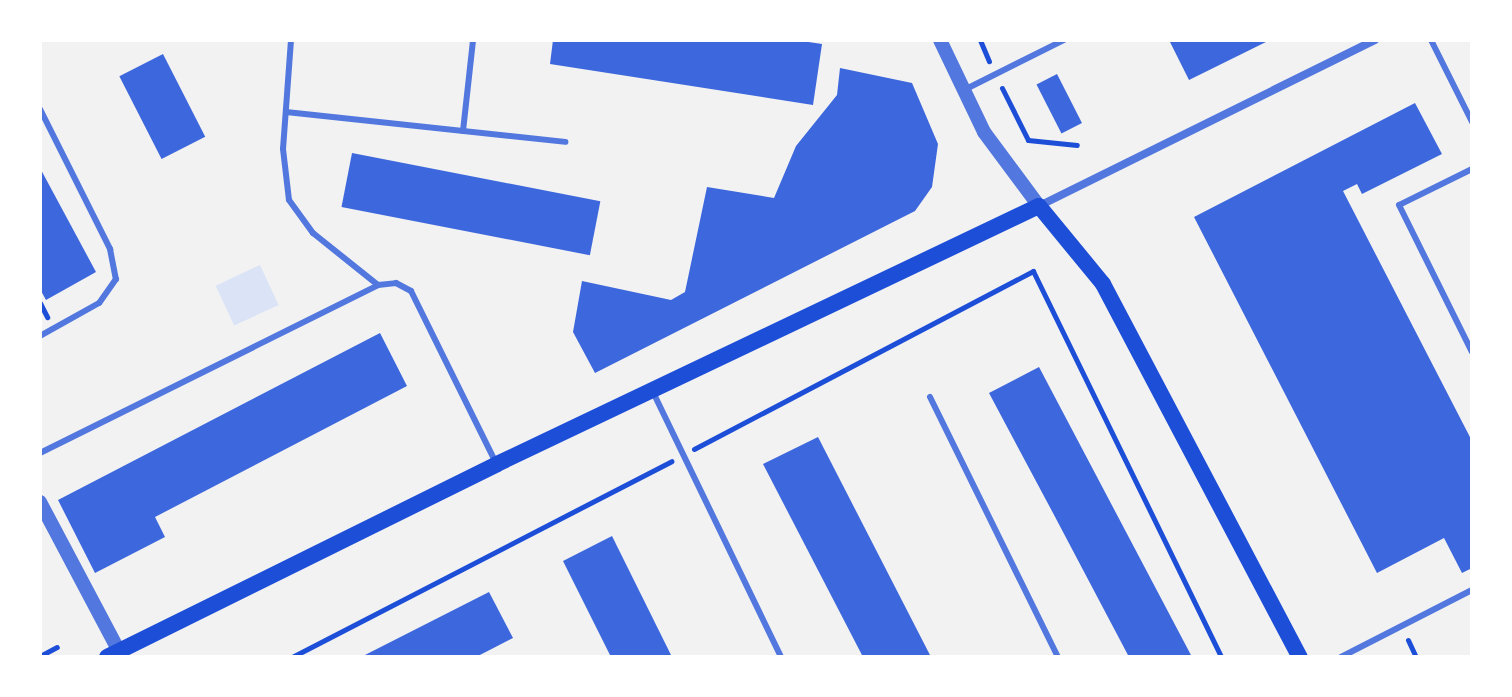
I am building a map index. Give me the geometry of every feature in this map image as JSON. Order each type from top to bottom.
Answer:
[{"type":"main road","points":[[117,655],[497,464],[1039,206],[1103,284],[1300,657]]},
{"type":"street","points":[[940,40],[995,151],[1039,206],[1375,40]]},
{"type":"street","points":[[40,502],[117,655]]},
{"type":"lane","points":[[291,40],[283,149],[289,200],[313,233],[378,285]]},
{"type":"lane","points":[[463,131],[473,40]]},
{"type":"lane","points":[[964,90],[1064,40]]},
{"type":"lane","points":[[1431,40],[1472,122]]},
{"type":"lane","points":[[40,109],[110,249],[116,279],[99,303],[40,336]]},
{"type":"lane","points":[[286,112],[565,142]]},
{"type":"lane","points":[[1472,169],[1399,205],[1472,352]]},
{"type":"lane","points":[[40,453],[378,285],[396,283],[411,291],[497,464]]},
{"type":"lane","points":[[652,390],[781,657]]},
{"type":"lane","points":[[930,397],[1058,657]]},
{"type":"lane","points":[[1341,657],[1472,590]]},
{"type":"path","points":[[1028,140],[1077,145]]},
{"type":"path","points":[[292,657],[1033,271],[1221,657]]},
{"type":"path","points":[[40,656],[57,647]]},
{"type":"shaded area","points":[[260,265],[279,305],[234,326],[216,286]]},
{"type":"building","points":[[553,40],[795,40],[822,44],[813,105],[550,64]]},
{"type":"building","points":[[1169,40],[1270,40],[1189,80]]},
{"type":"building","points":[[163,54],[205,137],[162,159],[119,76]]},
{"type":"building","points":[[840,68],[912,83],[938,144],[932,187],[915,211],[595,373],[573,332],[582,281],[671,300],[685,292],[707,187],[774,198],[796,146],[837,95]]},
{"type":"building","points":[[1057,74],[1082,123],[1061,133],[1037,84]]},
{"type":"building","points":[[1415,103],[1442,154],[1362,194],[1357,184],[1343,191],[1472,441],[1472,568],[1462,573],[1444,538],[1377,573],[1194,217]]},
{"type":"building","points":[[352,153],[600,201],[590,255],[342,207]]},
{"type":"building","points":[[40,168],[96,272],[46,300],[40,289]]},
{"type":"building","points":[[380,333],[407,386],[155,517],[165,537],[95,573],[58,500]]},
{"type":"building","points":[[1039,367],[1192,657],[1129,657],[989,393]]},
{"type":"building","points":[[818,437],[931,657],[863,657],[763,464]]},
{"type":"building","points":[[612,536],[672,657],[611,657],[563,561]]},
{"type":"building","points":[[489,592],[513,638],[476,657],[361,657]]}]
